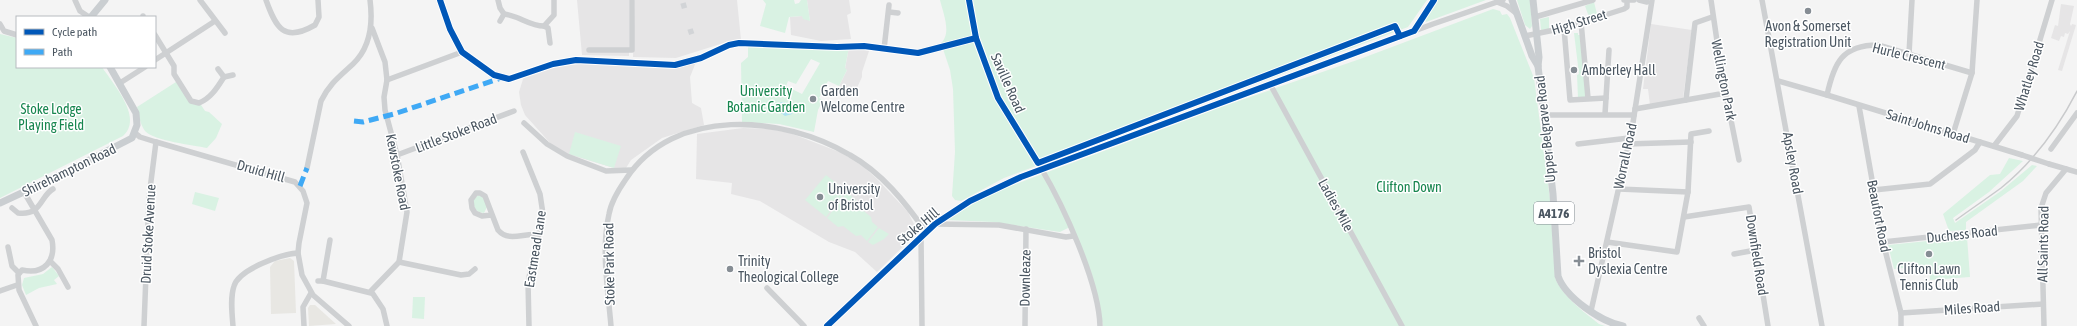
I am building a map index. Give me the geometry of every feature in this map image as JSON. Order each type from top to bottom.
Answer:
[{"type":"main road","points":[[91,16],[105,0]]},
{"type":"main road","name":"Upper Belgrave Road","points":[[1512,0],[1532,56],[1538,66]]},
{"type":"main road","name":"Upper Belgrave Road","points":[[1534,0],[1538,66],[1544,115],[1558,276],[1563,288],[1591,311],[1602,319],[1623,326]]},
{"type":"main road","points":[[111,68],[136,113],[137,120],[135,133]]},
{"type":"main road","name":"Shirehampton Road","points":[[0,203],[126,142],[135,133]]},
{"type":"street","points":[[75,0],[80,15]]},
{"type":"street","points":[[200,0],[225,33]]},
{"type":"street","points":[[266,0],[276,25],[283,32],[288,34],[300,32],[315,25],[319,17],[318,0]]},
{"type":"street","points":[[307,168],[321,101],[329,86],[358,57],[372,28],[370,0]]},
{"type":"street","points":[[440,0],[450,29],[462,52],[494,75]]},
{"type":"street","points":[[498,0],[500,8],[504,14],[519,17],[532,25],[544,26],[548,28],[550,43]]},
{"type":"street","points":[[544,26],[554,15],[554,0]]},
{"type":"street","points":[[589,50],[632,50],[632,0]]},
{"type":"street","name":"Saville Road","points":[[969,0],[976,38],[998,98],[1042,169]]},
{"type":"street","points":[[1414,31],[1434,0]]},
{"type":"street","name":"Stoke Hill","points":[[826,326],[877,281],[921,236],[936,224],[970,201],[1006,183],[1270,84],[1503,0]]},
{"type":"street","points":[[1535,16],[1592,0]]},
{"type":"street","points":[[1625,1],[1634,0]]},
{"type":"street","points":[[1639,0],[1649,1]]},
{"type":"street","name":"Wellington Park","points":[[1711,0],[1712,17],[1739,160]]},
{"type":"street","name":"Apsley Road","points":[[1762,0],[1822,326]]},
{"type":"street","points":[[1909,54],[1912,0]]},
{"type":"street","points":[[1953,134],[1972,73],[1977,0]]},
{"type":"street","name":"Whatley Road","points":[[1994,146],[2017,116],[2052,0]]},
{"type":"street","name":"High Street","points":[[1525,36],[1564,28],[1627,7],[1625,1]]},
{"type":"street","name":"Worrall Road","points":[[1591,311],[1619,189],[1634,112],[1649,1]]},
{"type":"street","points":[[1494,2],[1507,6],[1516,13]]},
{"type":"street","points":[[884,49],[889,5]]},
{"type":"street","points":[[889,12],[898,13]]},
{"type":"street","points":[[500,21],[504,14]]},
{"type":"street","points":[[1686,100],[1695,23],[1712,17]]},
{"type":"street","points":[[156,59],[215,21]]},
{"type":"street","points":[[1581,22],[1588,98]]},
{"type":"street","points":[[0,24],[4,32],[16,35]]},
{"type":"street","name":"Kewstoke Road","points":[[372,28],[386,62],[387,80],[384,97],[385,110],[397,155],[407,212],[399,262]]},
{"type":"street","points":[[1564,28],[1570,100],[1606,98]]},
{"type":"street","points":[[156,36],[167,52],[174,66],[174,74],[191,101],[195,103],[204,101],[214,93],[224,77],[233,75]]},
{"type":"street","points":[[864,46],[918,53],[976,38]]},
{"type":"street","name":"Hurle Crescent","points":[[1827,95],[1831,75],[1836,64],[1852,49],[1867,45],[1878,45],[1972,73]]},
{"type":"street","points":[[1605,114],[1609,50]]},
{"type":"street","points":[[387,80],[462,52]]},
{"type":"street","points":[[120,83],[142,68]]},
{"type":"street","points":[[218,69],[224,77]]},
{"type":"street","name":"Saint Johns Road","points":[[1778,82],[1827,95],[2077,172]]},
{"type":"street","name":"Ladies Mile","points":[[1270,84],[1402,326]]},
{"type":"street","points":[[1544,115],[1634,112],[1720,94],[1725,91]]},
{"type":"street","name":"Beaufort Road","points":[[1859,106],[1884,242],[1901,313],[1902,326]]},
{"type":"street","name":"Little Stoke Road","points":[[397,155],[514,111]]},
{"type":"street","points":[[2051,149],[2077,113]]},
{"type":"street","points":[[524,123],[547,144],[567,156],[606,171],[631,170]]},
{"type":"street","name":"Stoke Park Road","points":[[611,326],[607,273],[607,228],[609,213],[616,196],[631,170],[650,151],[684,133],[722,125],[777,128],[809,136],[832,145],[860,160],[900,196],[926,232]]},
{"type":"street","points":[[1607,242],[1677,252],[1688,192],[1691,134],[1709,131]]},
{"type":"street","name":"Druid Hill","points":[[135,133],[140,137],[156,142],[214,157],[295,182],[303,190],[307,203],[298,253],[302,275],[311,293],[329,311],[349,326]]},
{"type":"street","points":[[1578,144],[1628,141],[1691,142]]},
{"type":"street","name":"Druid Stoke Avenue","points":[[144,326],[149,197],[156,142]]},
{"type":"street","points":[[1874,190],[1930,184],[1975,150],[1980,142]]},
{"type":"street","name":"Eastmead Lane","points":[[523,152],[542,199],[543,214],[528,282],[529,326]]},
{"type":"street","points":[[1042,169],[1073,236],[1093,288],[1100,326]]},
{"type":"street","name":"All Saints Road","points":[[2044,326],[2041,225],[2043,200],[2054,181],[2066,169]]},
{"type":"street","points":[[12,208],[18,213],[24,214],[34,210],[40,205],[48,192],[53,189]]},
{"type":"street","points":[[1619,189],[1688,192]]},
{"type":"street","points":[[19,273],[22,270],[34,272],[44,269],[50,261],[54,248],[52,240],[24,192]]},
{"type":"street","name":"Downfield Road","points":[[1684,217],[1749,207],[1768,326]]},
{"type":"street","points":[[491,215],[498,230],[505,236],[530,233],[539,234]]},
{"type":"street","name":"Downleaze","points":[[936,224],[998,225],[1066,237],[1073,236]]},
{"type":"street","name":"Duchess Road","points":[[1884,242],[2041,225]]},
{"type":"street","name":"Downleaze","points":[[1024,326],[1026,229]]},
{"type":"street","points":[[921,236],[922,326]]},
{"type":"street","points":[[330,240],[320,281],[358,288],[372,293],[383,308],[388,326]]},
{"type":"street","points":[[8,247],[12,266],[19,273],[18,285],[36,326]]},
{"type":"street","points":[[1734,254],[1756,250]]},
{"type":"street","points":[[232,326],[232,298],[234,285],[239,278],[277,256],[298,253]]},
{"type":"street","points":[[50,261],[58,269],[60,280],[68,287]]},
{"type":"street","points":[[372,293],[373,288],[399,262],[461,275],[469,274],[475,269]]},
{"type":"street","points":[[0,291],[18,285]]},
{"type":"street","points":[[767,288],[804,326]]},
{"type":"street","points":[[304,326],[303,307],[311,293]]},
{"type":"street","points":[[778,299],[783,294]]},
{"type":"street","name":"Miles Road","points":[[1901,313],[2043,304]]},
{"type":"street","points":[[1699,318],[1704,326]]},
{"type":"shaded area","points":[[577,0],[629,0],[629,56],[582,55]]},
{"type":"shaded area","points":[[635,0],[737,0],[741,40],[730,41],[676,58],[633,57]]},
{"type":"shaded area","points":[[807,0],[849,0],[851,13],[847,15],[851,39],[821,41],[791,35],[790,17],[802,16],[810,21]]},
{"type":"shaded area","points":[[2061,4],[2074,6],[2070,24],[2071,26],[2072,24],[2076,25],[2062,71],[2058,70],[2070,31],[2068,34],[2065,33],[2064,37],[2061,36],[2059,41],[2051,38],[2055,25],[2058,26]]},
{"type":"shaded area","points":[[1651,24],[1692,30],[1683,98],[1650,105],[1648,89],[1643,89]]},
{"type":"shaded area","points":[[849,47],[869,51],[862,72],[862,77],[855,92],[839,86],[847,70],[845,69]]},
{"type":"shaded area","points":[[696,62],[690,77],[692,103],[701,108],[704,125],[662,138],[631,160],[626,168],[614,168],[568,154],[552,145],[525,115],[521,105],[519,92],[524,76],[555,67],[586,63],[676,67]]},
{"type":"shaded area","name":"University of Bristol","points":[[743,128],[769,129],[790,133],[842,153],[864,167],[877,179],[908,212],[918,232],[877,272],[855,252],[829,242],[760,201],[731,194],[732,183],[696,179],[697,134]]},
{"type":"shaded area","points":[[290,258],[294,261],[296,313],[271,314],[270,267],[275,261]]},
{"type":"shaded area","points":[[310,305],[315,305],[336,324],[309,326],[308,308]]},
{"type":"green space","points":[[763,0],[794,0],[795,4],[799,3],[801,0],[807,0],[810,21],[803,19],[802,16],[789,17],[785,33],[760,26],[766,4]]},
{"type":"green space","points":[[940,0],[1427,0],[1408,27],[1004,178],[961,201],[955,200],[952,196],[955,152],[953,89],[950,70],[941,43],[946,34],[946,23]]},
{"type":"green space","points":[[1437,0],[1486,0],[1426,22],[1424,19]]},
{"type":"green space","points":[[1517,0],[1530,0],[1532,26],[1530,29],[1525,25]]},
{"type":"green space","points":[[1594,2],[1597,14],[1589,17],[1585,6]]},
{"type":"green space","name":"Clifton Down","points":[[1493,9],[1500,11],[1502,15],[1507,14],[1510,18],[1534,78],[1550,199],[1555,278],[1563,291],[1574,303],[1599,324],[1605,326],[1103,326],[1092,275],[1072,226],[1060,232],[993,222],[947,220],[989,194],[1224,106],[1360,59]]},
{"type":"green space","points":[[1549,17],[1549,29],[1541,30],[1540,19]]},
{"type":"green space","points":[[1574,33],[1578,33],[1578,35],[1580,35],[1586,97],[1578,98],[1577,75],[1579,74]]},
{"type":"green space","name":"Stoke Lodge Playing Field","points":[[0,34],[16,38],[16,68],[103,68],[124,101],[130,120],[129,129],[123,136],[0,198]]},
{"type":"green space","name":"University Botanic Garden","points":[[748,43],[834,48],[849,47],[845,68],[847,70],[839,86],[828,81],[819,98],[823,100],[818,110],[814,132],[779,124],[742,122],[741,63],[748,57]],"holes":[[[811,59],[820,63],[802,94],[786,86],[788,81],[796,84]]]},
{"type":"green space","points":[[176,82],[192,104],[201,105],[205,111],[209,112],[222,124],[216,138],[207,148],[174,142],[157,137],[145,131],[142,125],[137,107]]},
{"type":"green space","points":[[575,132],[621,146],[614,168],[569,154]]},
{"type":"green space","points":[[2009,158],[2023,161],[1989,192],[1953,218],[1955,223],[2001,191],[2032,165],[2037,166],[2023,181],[1966,222],[1966,230],[1949,231],[1943,214],[1990,175],[2000,174]]},
{"type":"green space","points":[[826,175],[846,191],[826,217],[805,200]]},
{"type":"green space","points":[[195,192],[219,198],[215,211],[192,204]]},
{"type":"green space","points":[[847,192],[858,202],[859,207],[871,217],[872,222],[878,227],[867,241],[861,235],[856,236],[843,226],[838,227],[827,218]]},
{"type":"green space","points":[[478,195],[483,197],[487,207],[484,213],[477,211],[475,207],[473,200]]},
{"type":"green space","points":[[879,228],[889,234],[884,239],[873,245],[868,242]]},
{"type":"green space","name":"Clifton Lawn Tennis Club","points":[[1967,237],[1970,277],[1930,280],[1929,265],[1894,269],[1888,245]]},
{"type":"green space","points":[[52,267],[59,276],[54,280],[57,284],[39,288],[26,295],[22,285],[24,278],[43,274]]},
{"type":"green space","points":[[413,297],[425,297],[424,319],[412,318]]},
{"type":"water","points":[[781,102],[787,103],[793,109],[792,114],[785,116],[781,113],[778,106]]},
{"type":"tunnel","points":[[683,3],[685,10]]},
{"type":"tunnel","points":[[690,29],[692,35]]},
{"type":"railway","points":[[1956,220],[2001,188],[2024,167],[2044,144],[2062,118],[2077,91]]},
{"type":"marked path","points":[[354,121],[363,122],[394,114],[501,78]]},
{"type":"marked path","points":[[300,186],[307,168]]},
{"type":"cycle path","points":[[440,0],[450,29],[462,52],[494,75],[509,79],[553,64],[576,60],[675,65],[701,58],[729,45],[739,43],[837,47],[864,46],[918,53],[976,38]]},
{"type":"cycle path","points":[[969,0],[976,38],[998,98],[1038,163],[1395,26],[1400,36]]},
{"type":"cycle path","points":[[827,326],[935,224],[970,201],[1021,177],[1414,31],[1434,0]]},
{"type":"place","name":"Avon & Somerset Registration Unit","points":[[1808,11]]},
{"type":"place","name":"Amberley Hall","points":[[1574,70]]},
{"type":"place","name":"Garden Welcome Centre","points":[[813,99]]},
{"type":"place","name":"University of Bristol","points":[[820,197]]},
{"type":"place","name":"Clifton Lawn Tennis Club","points":[[1929,254]]},
{"type":"place","name":"Bristol Dyslexia Centre","points":[[1579,261]]},
{"type":"place","name":"Trinity Theological College","points":[[730,269]]}]
